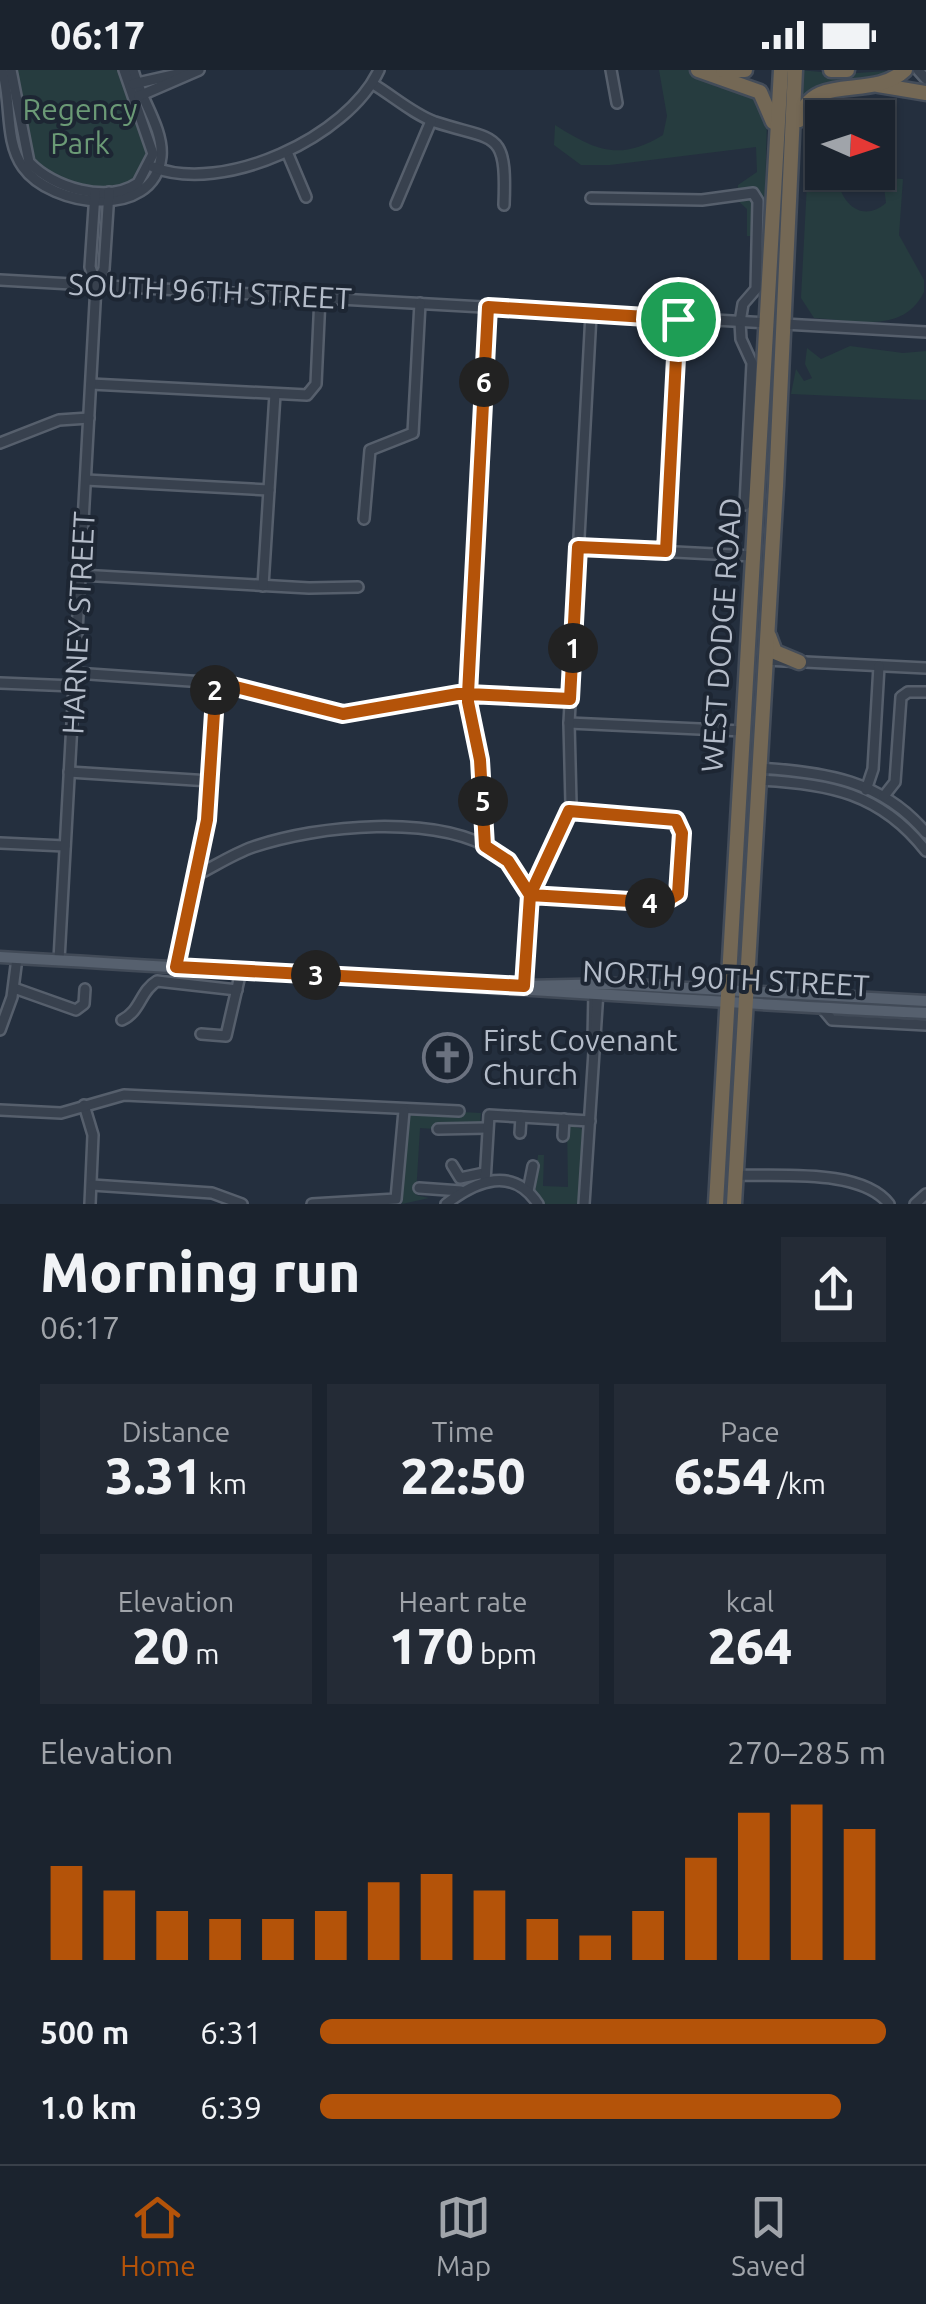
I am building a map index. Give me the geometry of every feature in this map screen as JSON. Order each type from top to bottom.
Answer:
[{"type":"highway","points":[[698,70],[721,82],[754,88],[765,98],[784,154]]},
{"type":"highway","points":[[723,70],[745,70]]},
{"type":"highway","name":"WEST DODGE ROAD","points":[[734,1204],[784,324],[781,70]]},
{"type":"highway","name":"WEST DODGE ROAD","points":[[716,1204],[754,556],[751,503],[795,70]]},
{"type":"highway","points":[[832,70],[847,70]]},
{"type":"highway","points":[[784,154],[811,95],[834,84],[888,82],[904,70]]},
{"type":"highway","points":[[868,83],[926,93]]},
{"type":"highway","points":[[751,503],[762,553],[756,653],[765,660]]},
{"type":"highway","points":[[768,622],[774,652],[799,662]]},
{"type":"main road","name":"NORTH 90TH STREET","points":[[0,957],[524,986],[596,984],[746,998],[926,1001]]},
{"type":"main road","name":"NORTH 90TH STREET","points":[[524,986],[596,997],[728,997]]},
{"type":"main road","name":"NORTH 90TH STREET","points":[[746,998],[822,1008],[926,1013]]},
{"type":"street","points":[[2,70],[30,162],[62,184],[109,196],[132,188],[154,168]]},
{"type":"street","points":[[8,98],[11,70]]},
{"type":"street","points":[[124,70],[152,142],[154,168]]},
{"type":"street","points":[[132,84],[133,70]]},
{"type":"street","points":[[132,84],[199,70]]},
{"type":"street","points":[[136,96],[199,70]]},
{"type":"street","points":[[154,168],[191,176],[287,152],[328,128],[373,84],[380,70]]},
{"type":"street","points":[[611,70],[617,104]]},
{"type":"street","points":[[918,70],[926,79]]},
{"type":"street","points":[[373,84],[431,120],[476,131],[496,145],[504,166],[504,205]]},
{"type":"street","points":[[396,204],[431,120]]},
{"type":"street","points":[[287,152],[306,197]]},
{"type":"street","points":[[591,198],[702,200],[753,193],[760,212],[756,285],[742,306],[740,322],[741,340],[752,364],[751,503]]},
{"type":"street","points":[[94,195],[90,267],[96,285]]},
{"type":"street","points":[[96,285],[104,269],[109,196]]},
{"type":"street","name":"SOUTH 96TH STREET","points":[[0,280],[768,323]]},
{"type":"street","name":"HARNEY STREET","points":[[59,960],[96,285]]},
{"type":"street","points":[[91,384],[304,396],[315,388],[320,297]]},
{"type":"street","points":[[364,519],[370,450],[413,433],[420,303]]},
{"type":"street","points":[[485,846],[480,760],[468,694],[488,307]]},
{"type":"street","points":[[524,986],[530,895],[569,811],[573,782],[569,723],[591,314]]},
{"type":"street","points":[[666,551],[678,319]]},
{"type":"street","points":[[784,324],[926,332]]},
{"type":"street","points":[[263,586],[275,394]]},
{"type":"street","points":[[0,442],[59,420],[89,418]]},
{"type":"street","points":[[86,480],[269,490]]},
{"type":"street","points":[[578,547],[754,556]]},
{"type":"street","points":[[80,575],[263,586],[358,586]]},
{"type":"street","points":[[765,660],[926,668]]},
{"type":"street","points":[[864,792],[873,769],[879,666]]},
{"type":"street","points":[[75,673],[216,682],[253,688],[328,712],[365,712],[468,694],[570,699]]},
{"type":"street","points":[[176,967],[182,921],[197,875],[210,781],[216,682]]},
{"type":"street","points":[[0,683],[74,686]]},
{"type":"street","points":[[884,796],[895,782],[900,700],[905,693],[926,692]]},
{"type":"street","points":[[569,723],[743,731]]},
{"type":"street","points":[[69,772],[210,781]]},
{"type":"street","points":[[759,774],[826,779],[884,796],[926,833]]},
{"type":"street","points":[[864,792],[896,818],[926,851]]},
{"type":"street","points":[[530,895],[658,903],[672,900],[680,888],[680,825],[666,816],[569,811]]},
{"type":"street","points":[[197,875],[256,846],[296,835],[358,828],[432,832],[485,846],[508,861],[530,895]]},
{"type":"street","points":[[0,843],[65,846]]},
{"type":"street","points":[[0,1030],[13,990],[17,958]]},
{"type":"street","points":[[202,1034],[226,1036],[241,970]]},
{"type":"street","points":[[122,1020],[134,1012],[146,989],[157,981],[237,990]]},
{"type":"street","points":[[584,1204],[596,984]]},
{"type":"street","points":[[13,990],[79,1010],[86,989]]},
{"type":"street","points":[[822,1008],[832,1020],[926,1025]]},
{"type":"street","points":[[0,1110],[54,1113],[124,1095],[458,1112]]},
{"type":"street","points":[[84,1105],[93,1136],[90,1204]]},
{"type":"street","points":[[312,1204],[336,1200],[390,1202],[398,1196],[404,1111]]},
{"type":"street","points":[[485,1177],[482,1148],[489,1115],[590,1121]]},
{"type":"street","points":[[520,1134],[521,1117]]},
{"type":"street","points":[[564,1119],[564,1136]]},
{"type":"street","points":[[438,1129],[486,1128]]},
{"type":"street","points":[[452,1165],[460,1178],[508,1179],[528,1191],[538,1204]]},
{"type":"street","points":[[528,1191],[532,1166]]},
{"type":"street","points":[[736,1175],[856,1182],[873,1188],[889,1204]]},
{"type":"street","points":[[446,1204],[485,1177]]},
{"type":"street","points":[[92,1185],[200,1192],[242,1204]]},
{"type":"street","points":[[419,1188],[434,1194],[464,1191]]},
{"type":"street","points":[[916,1204],[926,1194]]},
{"type":"green space","name":"Regency Park","points":[[16,70],[119,70],[148,146],[145,164],[135,177],[120,185],[84,186],[49,173],[36,162],[23,131]]},
{"type":"green space","points":[[659,70],[690,70],[717,87],[756,95],[767,119],[764,236],[747,236],[747,209],[737,200],[738,185],[757,172],[756,147],[581,165],[554,145],[555,125],[608,150],[633,148],[663,135],[667,116]]},
{"type":"green space","points":[[799,70],[844,74],[899,70],[824,88],[799,105]]},
{"type":"green space","points":[[895,179],[903,179],[899,235],[924,280],[924,292],[915,306],[891,320],[814,318],[801,298],[807,190],[841,190],[857,210],[871,211],[886,203],[884,190],[895,190]]},
{"type":"green space","points":[[850,346],[903,353],[926,351],[926,400],[791,394],[796,369],[804,381],[812,378],[805,364],[807,348],[821,359]]},
{"type":"green space","points":[[461,1112],[481,1113],[480,1125],[439,1122],[435,1129],[420,1128],[416,1195],[429,1198],[402,1204],[408,1115],[455,1117]]},
{"type":"green space","points":[[567,1125],[583,1129],[579,1204],[542,1204],[535,1190],[538,1155],[544,1155],[543,1186],[568,1187]]},
{"type":"place","name":"First Covenant Church","points":[[448,1057]]},
{"type":"route","points":[[678,319],[488,307],[468,694],[468,702],[480,760],[485,846],[508,861],[530,895],[569,811],[676,820],[682,833],[678,894],[663,903],[530,895],[524,986],[176,967],[182,921],[197,875],[207,820],[216,682],[253,688],[310,708],[343,714],[458,694],[468,694],[570,699],[578,547],[666,551],[678,319]]}]
